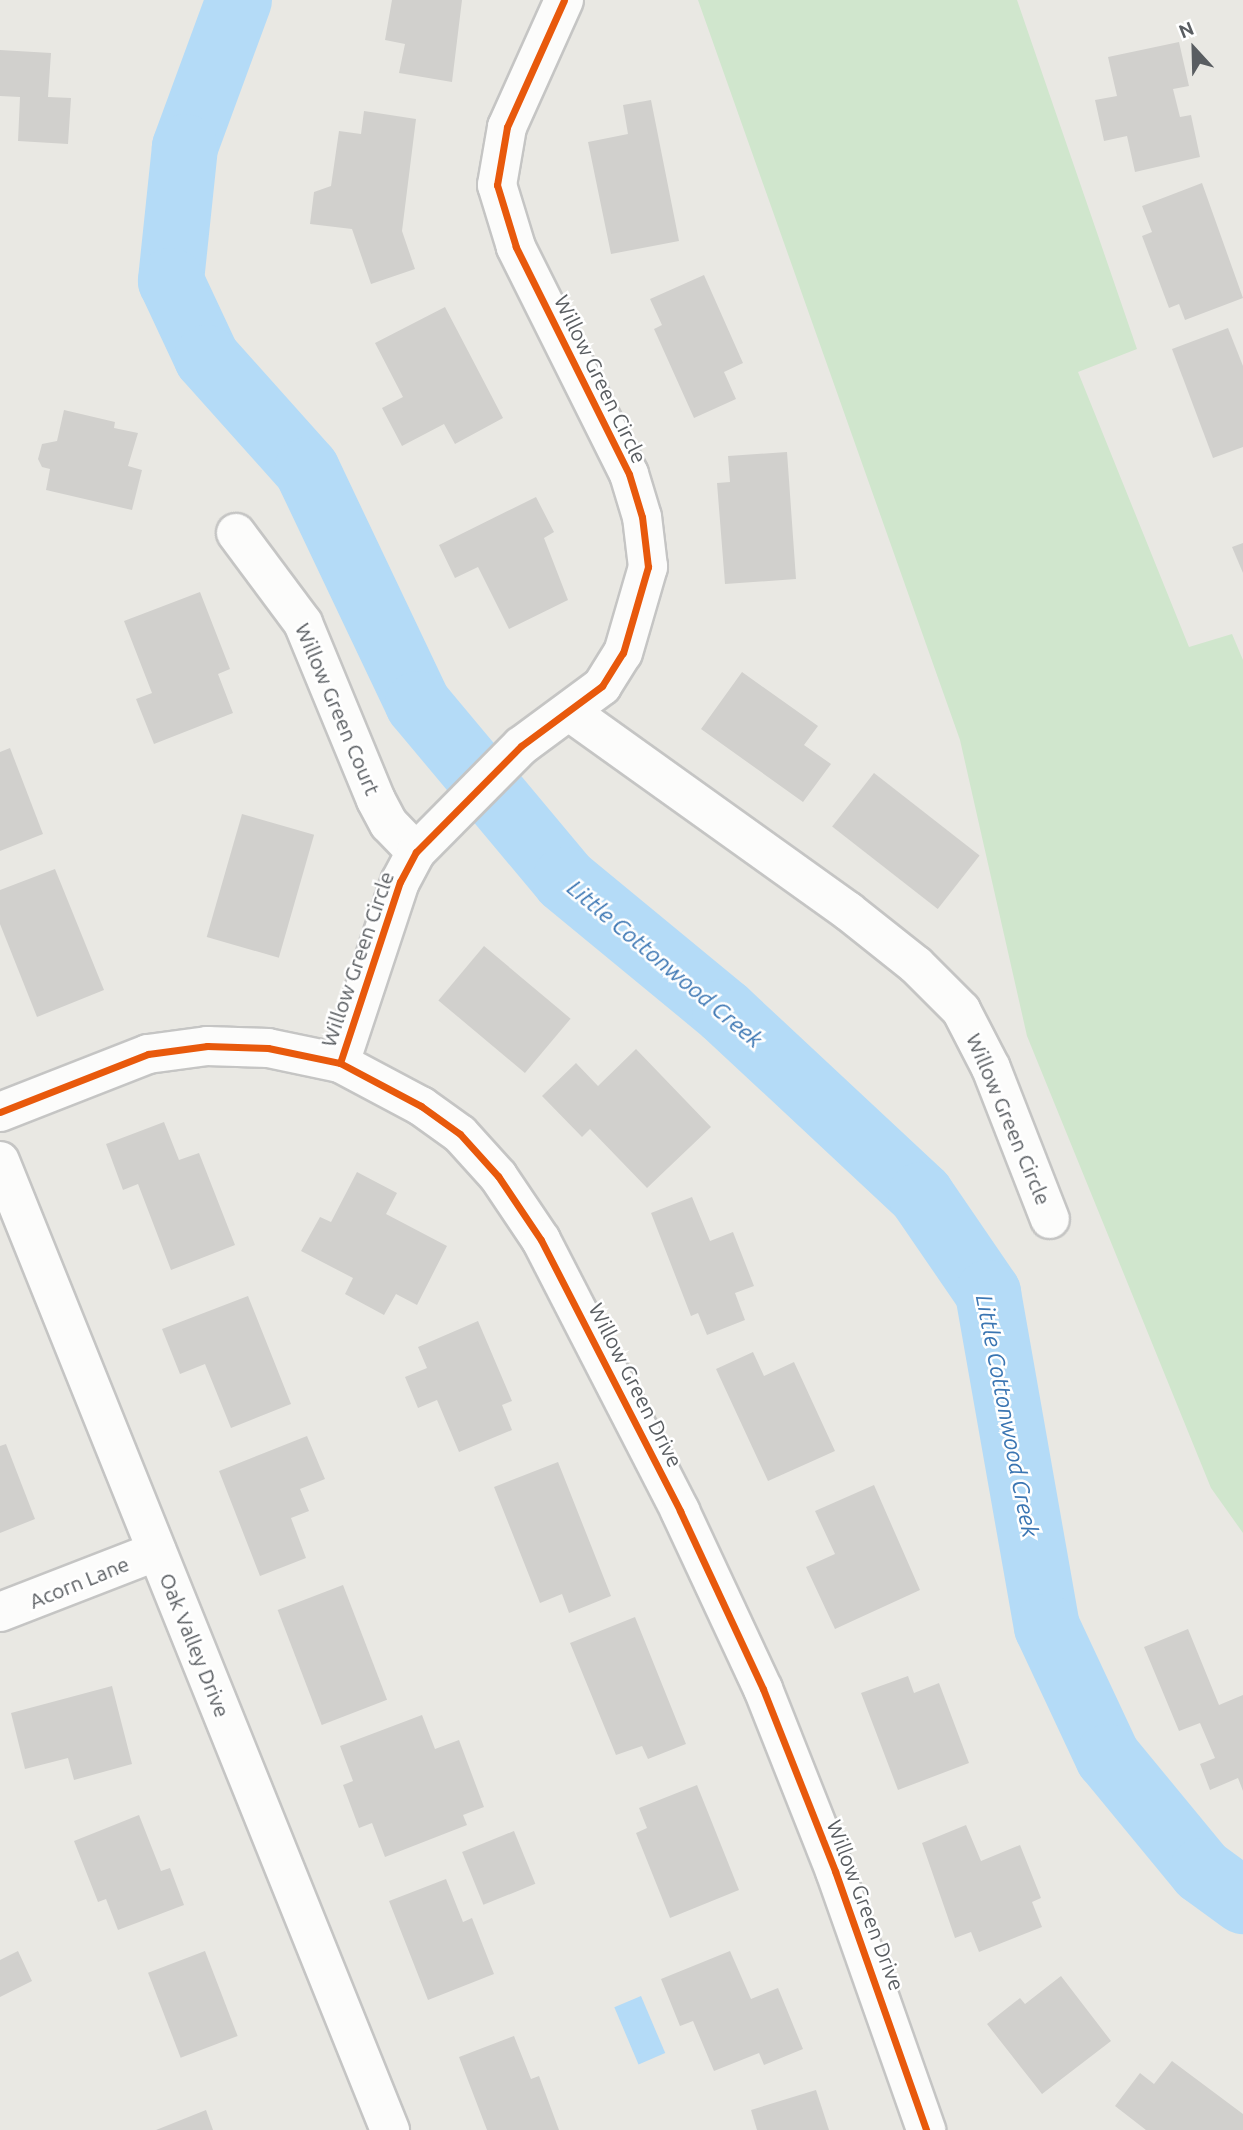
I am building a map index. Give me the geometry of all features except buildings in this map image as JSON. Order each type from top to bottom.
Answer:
[{"type":"street","name":"Willow Green Circle","points":[[340,1063],[400,882],[427,838],[521,746],[602,686],[623,653],[648,568],[642,517],[629,474],[516,247],[497,185],[508,127],[564,0]]},
{"type":"street","name":"Willow Green Court","points":[[236,533],[303,623],[376,800],[389,824],[427,838]]},
{"type":"street","name":"Willow Green Circle","points":[[570,712],[848,911],[916,965],[961,1010],[991,1069],[1051,1219]]},
{"type":"street","name":"Willow Green Drive","points":[[0,1112],[148,1054],[207,1046],[268,1048],[340,1063],[410,1099],[460,1134],[498,1176],[541,1240],[611,1370],[763,1689],[845,1897],[926,2130]]},
{"type":"street","name":"Oak Valley Drive","points":[[0,1160],[390,2130]]},
{"type":"street","name":"Acorn Lane","points":[[0,1612],[157,1551]]},
{"type":"green space","points":[[698,0],[1017,0],[1137,349],[1078,372],[1189,647],[1232,634],[1243,660],[1243,1533],[1211,1488],[1027,1036],[960,740]]},
{"type":"water","points":[[641,1996],[665,2053],[639,2064],[614,2007]]},
{"type":"waterway","name":"Little Cottonwood Creek","points":[[239,0],[185,147],[171,281],[207,358],[307,470],[418,704],[565,880],[725,1012],[921,1195],[988,1293],[1047,1627],[1108,1757],[1202,1871],[1243,1901]]},
{"type":"cycle path","points":[[340,1063],[400,882],[416,852],[521,746],[602,686],[623,653],[648,567],[642,517],[629,474],[516,247],[497,185],[507,127],[564,0]]},
{"type":"cycle path","points":[[0,1112],[148,1054],[207,1046],[268,1048],[340,1063],[421,1106],[460,1134],[498,1176],[541,1240],[680,1511],[763,1689],[835,1871],[926,2130]]}]
